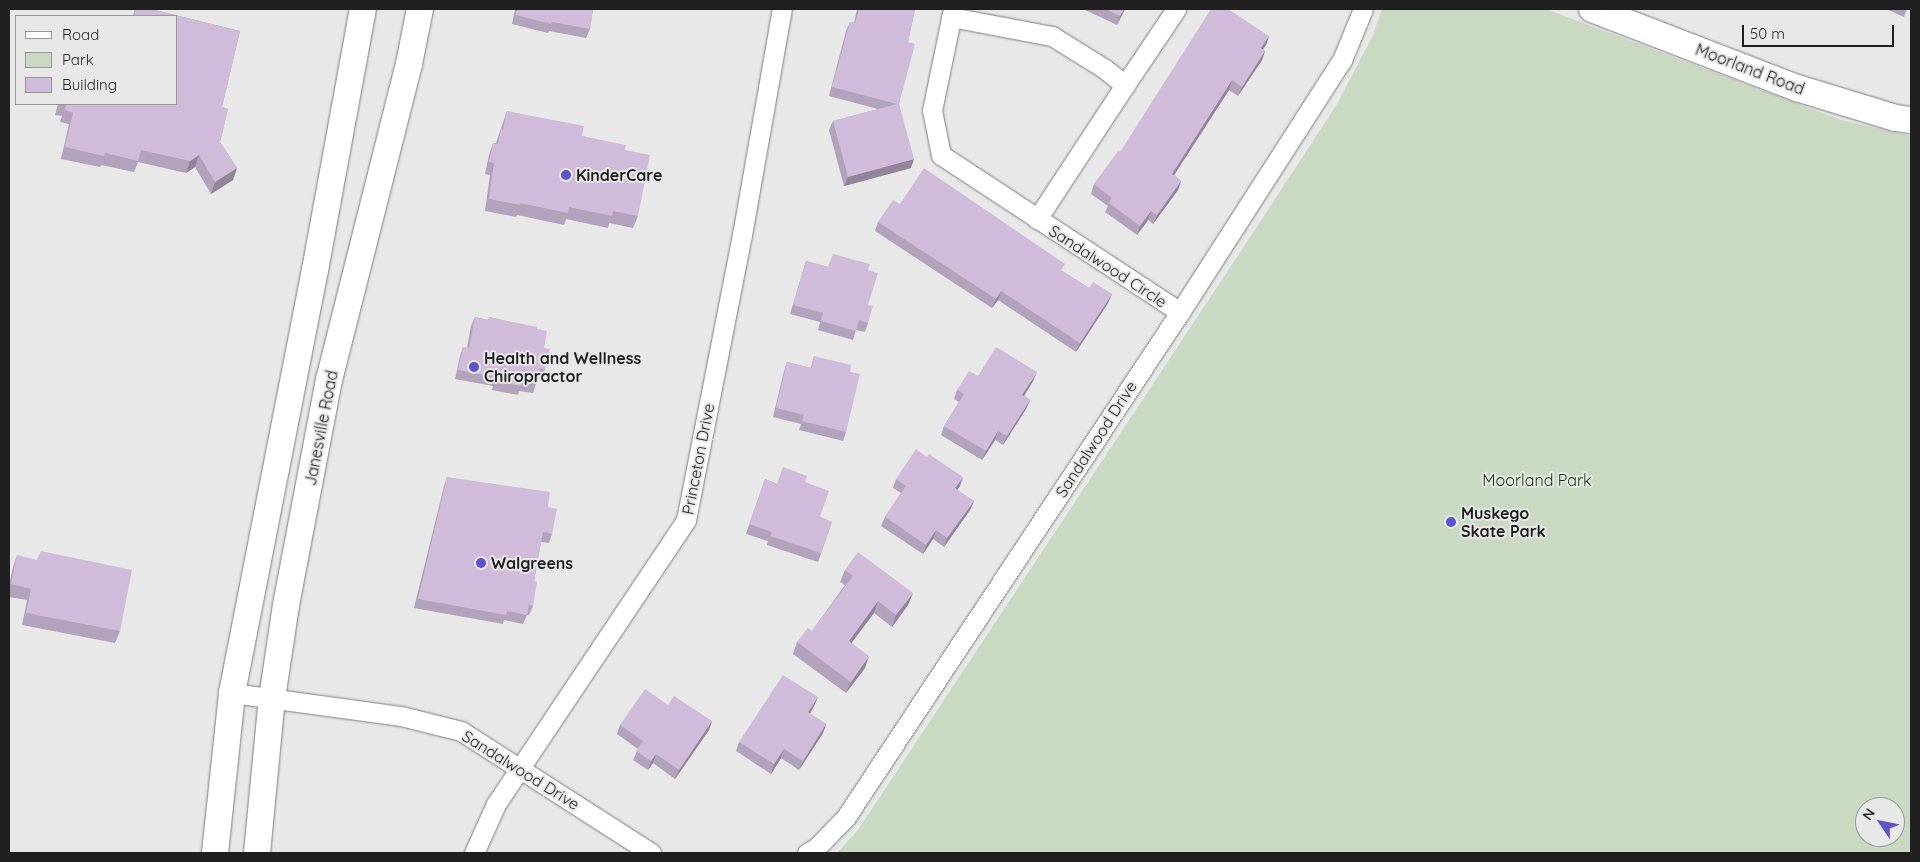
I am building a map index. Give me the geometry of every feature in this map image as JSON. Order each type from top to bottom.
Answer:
[{"type":"main road","points":[[215,853],[232,693],[315,270],[363,9]]},
{"type":"main road","name":"Janesville Road","points":[[257,853],[272,698],[286,605],[329,380],[354,291],[409,64],[420,9]]},
{"type":"main road","name":"Moorland Road","points":[[1592,9],[1797,88],[1896,118],[1911,120]]},
{"type":"street","name":"Princeton Drive","points":[[474,853],[496,804],[686,520],[742,235],[782,9]]},
{"type":"street","name":"Sandalwood Circle","points":[[1037,220],[1176,9]]},
{"type":"street","name":"Sandalwood Drive","points":[[807,853],[816,848],[846,816],[1180,312],[1342,60],[1363,9]]},
{"type":"street","name":"Sandalwood Circle","points":[[1125,85],[1105,69],[1052,36],[952,13],[932,110],[941,155],[1037,220],[1180,312]]},
{"type":"street","name":"Sandalwood Drive","points":[[232,693],[401,716],[461,731],[651,853]]},
{"type":"green space","name":"Moorland Park","points":[[1382,9],[1546,9],[1841,120],[1911,136],[1911,853],[837,853],[858,830],[1337,104],[1372,37]]},
{"type":"building","points":[[136,9],[151,9],[175,15],[134,15]]},
{"type":"building","points":[[517,9],[593,9],[590,29],[552,22],[551,24],[516,15]]},
{"type":"building","points":[[859,9],[915,9],[908,42],[915,44],[899,104],[914,159],[848,177],[833,121],[897,104],[832,87],[850,22],[855,23]]},
{"type":"building","points":[[1105,9],[1124,9],[1120,16]]},
{"type":"building","points":[[1211,9],[1228,9],[1269,36],[1261,48],[1265,51],[1242,87],[1232,80],[1172,174],[1181,181],[1157,215],[1151,211],[1140,226],[1109,203],[1112,198],[1094,184],[1118,151],[1120,152]]},
{"type":"building","points":[[178,16],[240,31],[222,107],[228,109],[220,142],[237,168],[215,182],[199,155],[190,161],[141,150],[138,161],[105,153],[104,156],[65,147],[73,113],[65,110],[66,105],[178,105]]},
{"type":"building","name":"KinderCare","points":[[507,111],[584,126],[582,136],[626,145],[625,150],[650,155],[638,216],[613,211],[612,216],[569,207],[568,213],[489,199],[494,163],[489,162],[493,143],[498,144],[501,129],[503,130]]},
{"type":"building","points":[[924,168],[1065,264],[1061,270],[1089,288],[1093,282],[1112,294],[1080,343],[1001,291],[996,299],[878,222],[893,200],[900,204]]},
{"type":"building","points":[[833,254],[870,264],[868,270],[878,273],[868,305],[873,306],[868,323],[859,320],[856,331],[821,321],[823,313],[793,305],[806,261],[828,267]]},
{"type":"building","points":[[475,317],[489,320],[489,317],[537,327],[537,329],[547,331],[544,348],[550,349],[545,370],[540,368],[536,384],[522,382],[521,386],[495,381],[496,377],[458,370],[463,347],[469,348]]},
{"type":"building","points":[[996,347],[1037,372],[1022,395],[1030,400],[1007,436],[998,431],[986,451],[944,426],[964,394],[957,390],[969,371],[978,376]]},
{"type":"building","points":[[814,356],[851,365],[850,372],[860,374],[846,432],[802,421],[804,415],[776,408],[787,362],[812,368]]},
{"type":"building","points":[[916,449],[927,457],[929,454],[963,477],[955,488],[974,501],[947,538],[936,530],[926,545],[885,517],[906,486],[896,479]]},
{"type":"building","points":[[783,467],[807,476],[805,482],[829,491],[820,517],[832,522],[821,553],[770,536],[772,532],[749,524],[765,479],[777,484]]},
{"type":"building","name":"Walgreens","points":[[447,477],[550,492],[548,507],[557,509],[552,534],[543,532],[534,581],[537,582],[533,606],[529,605],[527,615],[507,611],[506,615],[418,599]]},
{"type":"building","points":[[41,551],[132,570],[120,631],[26,613],[31,589],[11,584],[17,555],[37,560]]},
{"type":"building","points":[[858,552],[913,593],[896,615],[878,601],[849,641],[869,656],[851,682],[797,642],[808,628],[812,631],[853,576],[845,570]]},
{"type":"building","points":[[783,675],[818,697],[808,712],[826,724],[803,761],[784,749],[774,764],[739,742]]},
{"type":"building","points":[[645,689],[668,705],[674,696],[712,721],[679,770],[656,754],[651,761],[636,751],[643,741],[620,725]]},
{"type":"place","name":"KinderCare","points":[[566,175]]},
{"type":"place","name":"Health and Wellness Chiropractor","points":[[474,367]]},
{"type":"place","name":"Muskego Skate Park","points":[[1451,522]]},
{"type":"place","name":"Walgreens","points":[[481,563]]}]
